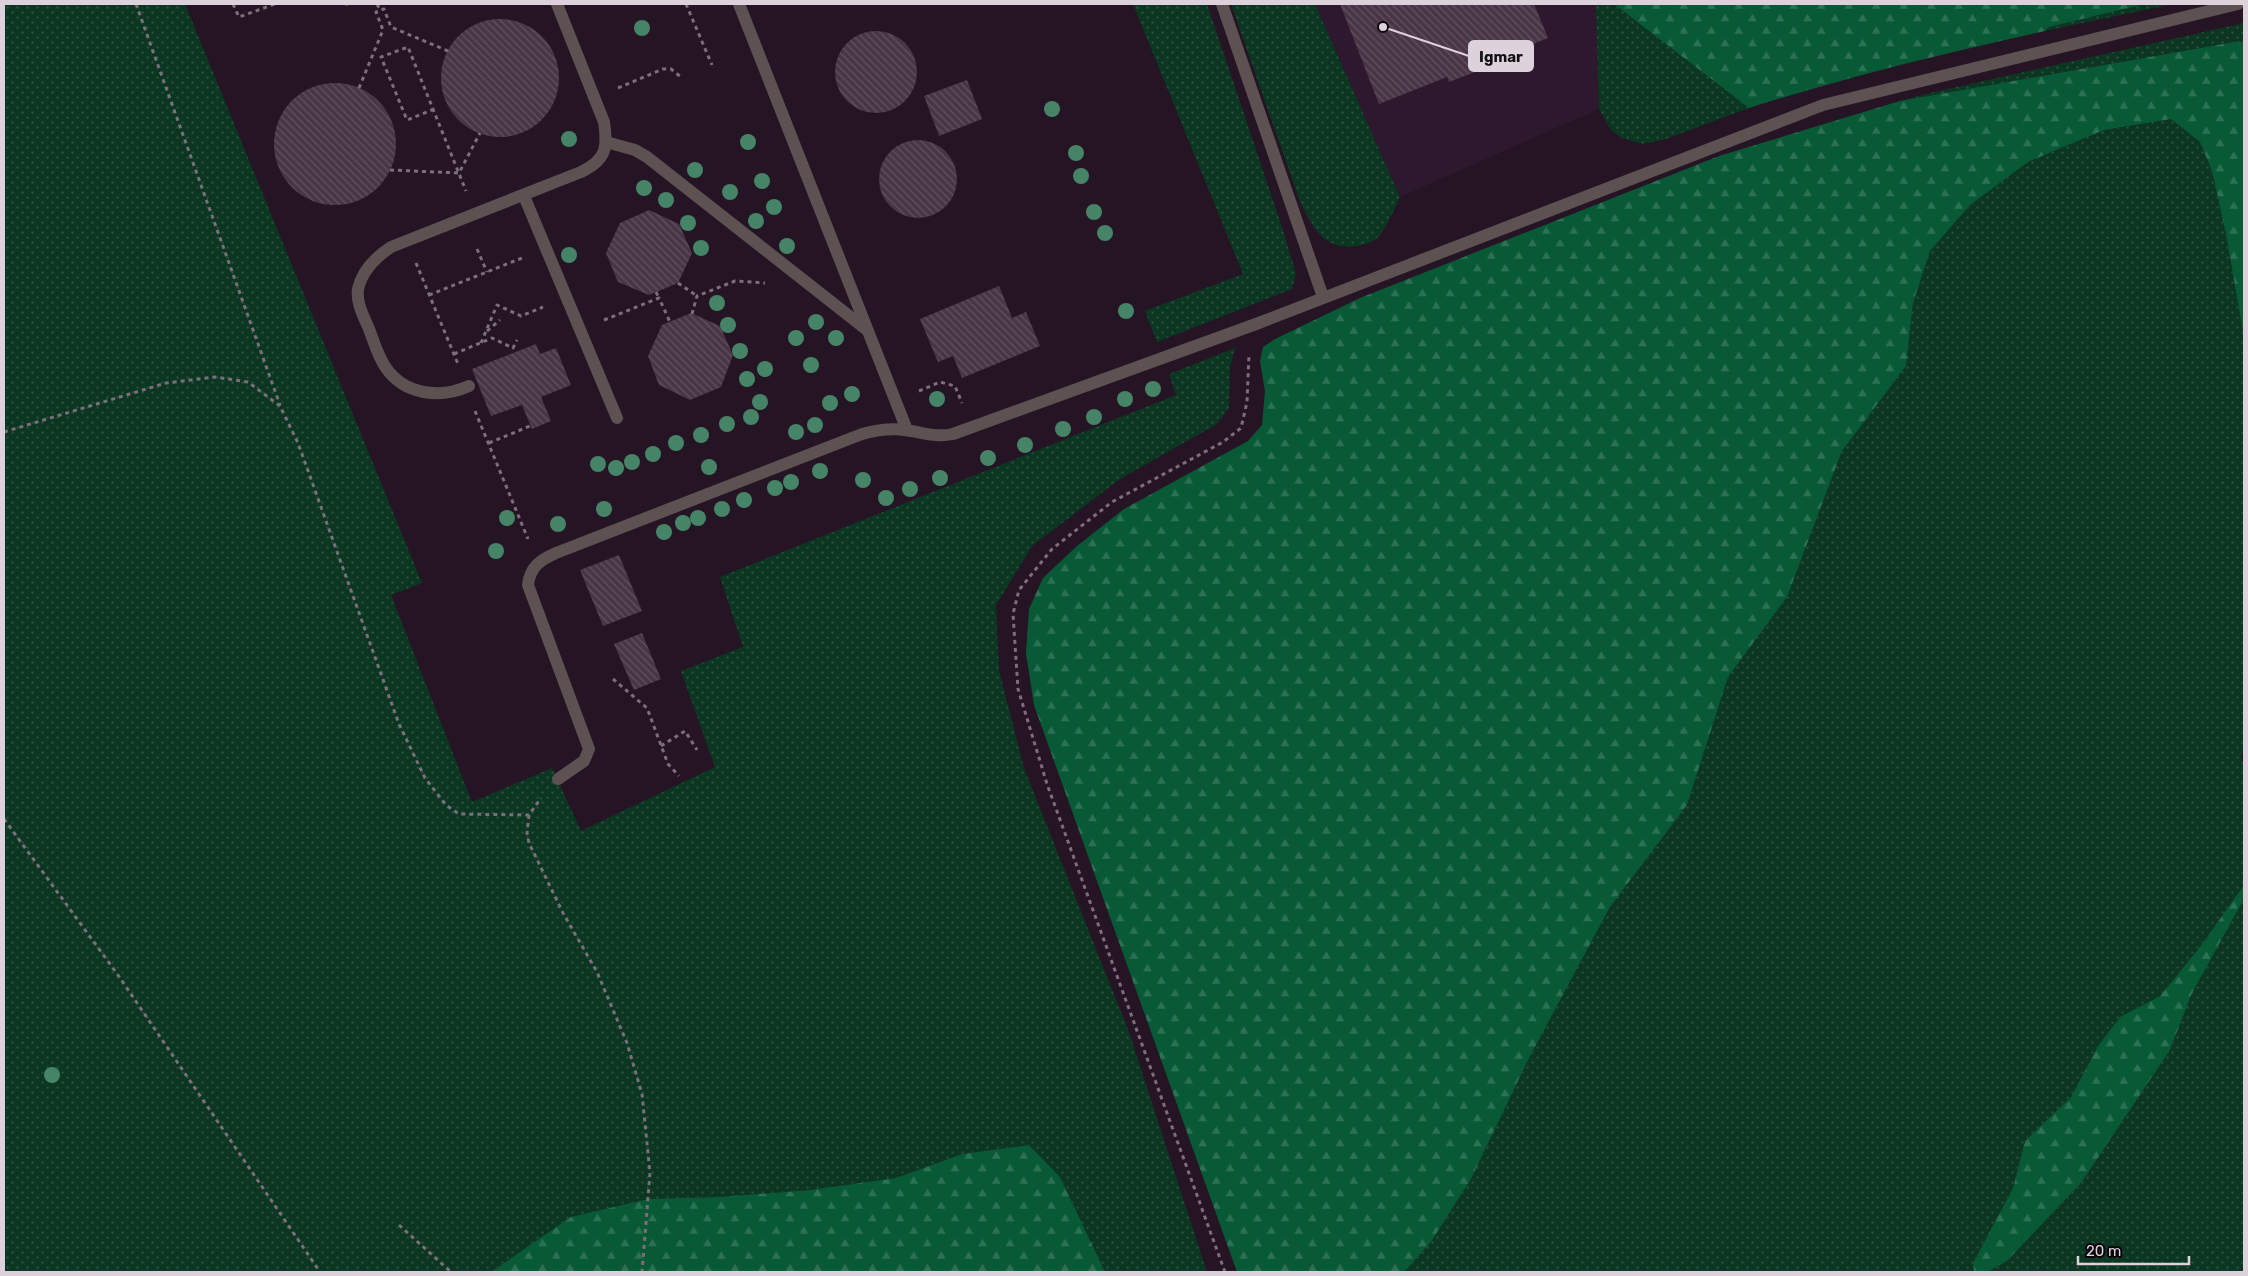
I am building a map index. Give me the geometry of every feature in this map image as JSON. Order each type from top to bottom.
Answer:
[{"type":"lane","points":[[469,386],[448,392],[424,392],[406,387],[398,382],[381,358],[360,307],[358,289],[361,280],[373,261],[391,248],[591,168],[601,158],[606,142],[599,108],[556,4]]},
{"type":"lane","points":[[739,4],[870,332],[907,430]]},
{"type":"lane","points":[[1222,4],[1323,297]]},
{"type":"lane","points":[[558,779],[584,761],[589,749],[529,592],[528,578],[536,564],[556,553],[854,437],[877,430],[907,430],[930,435],[953,434],[1256,324],[1823,105],[2238,4]]},
{"type":"lane","points":[[606,142],[635,150],[647,157],[870,332]]},
{"type":"lane","points":[[524,196],[617,418]]},
{"type":"path","points":[[136,4],[280,406],[298,443],[399,724],[425,778],[446,805],[459,814],[529,815]]},
{"type":"path","points":[[233,4],[239,17],[275,4]]},
{"type":"path","points":[[378,4],[380,10]]},
{"type":"path","points":[[686,4],[712,65]]},
{"type":"path","points":[[380,10],[384,9],[391,27],[448,50]]},
{"type":"path","points":[[358,88],[383,30],[376,12],[380,10]]},
{"type":"path","points":[[434,109],[407,120],[381,57],[408,47],[434,109],[468,194]]},
{"type":"path","points":[[612,90],[663,69],[671,69],[681,77]]},
{"type":"path","points":[[459,173],[480,133]]},
{"type":"path","points":[[390,170],[459,173]]},
{"type":"path","points":[[477,250],[487,272]]},
{"type":"path","points":[[429,295],[529,255]]},
{"type":"path","points":[[414,259],[455,356],[492,338],[513,348],[517,340]]},
{"type":"path","points":[[697,296],[735,281],[791,285],[798,276]]},
{"type":"path","points":[[678,283],[697,296]]},
{"type":"path","points":[[656,292],[670,322]]},
{"type":"path","points":[[692,314],[697,296]]},
{"type":"path","points":[[599,322],[659,298]]},
{"type":"path","points":[[481,343],[497,305],[521,316],[548,306]]},
{"type":"path","points":[[485,333],[500,320]]},
{"type":"path","points":[[1225,1272],[1047,784],[1018,688],[1013,614],[1019,590],[1052,549],[1112,502],[1223,442],[1241,428],[1247,402],[1249,354],[1256,324]]},
{"type":"path","points":[[4,432],[166,383],[215,377],[248,382],[280,406]]},
{"type":"path","points":[[916,392],[940,382],[955,386],[964,406]]},
{"type":"path","points":[[482,425],[529,541]]},
{"type":"path","points":[[489,443],[530,426]]},
{"type":"path","points":[[613,679],[647,708],[668,764],[679,776]]},
{"type":"path","points":[[661,746],[685,731],[697,750]]},
{"type":"path","points":[[558,779],[546,791],[529,815],[526,833],[563,913],[597,972],[627,1043],[642,1094],[650,1173],[642,1272]]},
{"type":"path","points":[[4,819],[118,975],[320,1272]]},
{"type":"path","points":[[399,1225],[451,1272]]},
{"type":"shaded area","points":[[1315,4],[1596,4],[1599,109],[1400,197]]},
{"type":"green space","points":[[4,4],[185,4],[422,583],[391,595],[472,802],[552,768],[581,831],[715,767],[681,671],[743,647],[720,577],[1176,395],[1169,374],[1235,348],[1230,367],[1229,408],[1217,424],[1120,479],[1032,546],[996,605],[999,670],[1024,768],[1129,1032],[1207,1272],[1105,1272],[1060,1177],[1029,1145],[962,1154],[896,1178],[810,1190],[718,1197],[648,1199],[572,1217],[491,1272],[4,1272]]},
{"type":"green space","points":[[1133,4],[1207,4],[1296,274],[1292,289],[1157,342],[1145,311],[1243,274]]},
{"type":"green space","points":[[1231,4],[1315,4],[1400,197],[1380,235],[1370,242],[1346,247],[1328,241],[1316,229],[1301,204]]},
{"type":"green space","points":[[1596,4],[1614,4],[1749,108],[1666,139],[1643,144],[1622,138],[1611,130],[1599,109]]},
{"type":"green space","points":[[1614,4],[2145,4],[2049,27],[2045,31],[1859,76],[1749,108]]},
{"type":"green space","points":[[2145,4],[2173,4],[2045,31],[2049,27]]},
{"type":"green space","points":[[2244,23],[2244,45],[2240,41],[1900,101],[1934,92]]},
{"type":"green space","points":[[2240,41],[2244,45],[2244,338],[2226,234],[2212,171],[2200,142],[2171,119],[2104,130],[2028,162],[1970,205],[1930,251],[1913,303],[1906,366],[1842,451],[1787,597],[1728,677],[1687,805],[1610,907],[1528,1060],[1471,1179],[1431,1242],[1404,1272],[1237,1272],[1034,705],[1026,653],[1029,609],[1043,578],[1077,546],[1124,509],[1248,441],[1262,425],[1265,391],[1260,361],[1263,347],[1275,339],[1360,298],[1719,156],[1900,101]]},
{"type":"green space","points":[[2171,119],[2200,142],[2212,171],[2226,234],[2244,338],[2244,746],[2241,757],[2244,766],[2244,885],[2200,947],[2160,996],[2120,1017],[2098,1046],[2071,1097],[2025,1141],[2013,1188],[1973,1263],[1974,1272],[1404,1272],[1431,1242],[1471,1179],[1528,1060],[1610,907],[1687,805],[1728,677],[1787,597],[1842,451],[1906,366],[1913,303],[1930,251],[1970,205],[2028,162],[2104,130]]},
{"type":"green space","points":[[2244,885],[2241,904],[2192,993],[2170,1050],[2081,1183],[2007,1261],[1987,1272],[1974,1272],[1973,1263],[2013,1188],[2025,1141],[2071,1097],[2098,1046],[2120,1017],[2160,996],[2200,947]]},
{"type":"green space","points":[[2244,894],[2244,1272],[1987,1272],[2007,1261],[2081,1183],[2170,1050],[2192,993]]},
{"type":"green space","points":[[1029,1145],[1060,1177],[1105,1272],[491,1272],[571,1217],[648,1199],[718,1197],[810,1190],[896,1178],[962,1154]]},
{"type":"building","points":[[1340,4],[1534,4],[1548,38],[1474,67],[1475,72],[1449,82],[1447,77],[1379,104]]},
{"type":"building","points":[[500,19],[522,24],[533,29],[549,45],[554,56],[559,78],[554,100],[549,111],[533,127],[522,132],[500,137],[478,132],[467,127],[451,111],[446,100],[441,78],[446,56],[451,45],[467,29],[478,24]]},
{"type":"building","points":[[876,31],[892,34],[905,43],[914,56],[917,72],[914,88],[905,101],[892,110],[876,113],[860,110],[847,101],[838,88],[835,72],[838,56],[847,43],[860,34]]},
{"type":"building","points":[[967,80],[982,119],[939,136],[924,96]]},
{"type":"building","points":[[335,83],[359,87],[378,101],[392,120],[396,144],[392,168],[378,187],[359,201],[335,205],[311,201],[292,187],[278,168],[274,144],[278,120],[292,101],[311,87]]},
{"type":"building","points":[[918,140],[933,143],[945,152],[954,164],[957,179],[954,194],[945,206],[933,215],[918,218],[903,215],[891,206],[882,194],[879,179],[882,164],[891,152],[903,143]]},
{"type":"building","points":[[649,210],[679,224],[692,253],[678,283],[649,295],[618,282],[606,253],[620,223]]},
{"type":"building","points":[[999,286],[1012,318],[1026,312],[1040,346],[962,378],[953,356],[938,362],[920,319]]},
{"type":"building","points":[[691,313],[720,326],[733,355],[721,387],[690,400],[659,385],[648,356],[662,325]]},
{"type":"building","points":[[536,344],[540,354],[556,348],[571,385],[541,397],[551,421],[532,429],[522,405],[491,416],[472,369]]},
{"type":"building","points":[[619,555],[642,611],[603,626],[580,570]]},
{"type":"building","points":[[642,633],[661,679],[634,690],[614,644]]},
{"type":"place","name":"Igmar","points":[[1383,27]]}]
